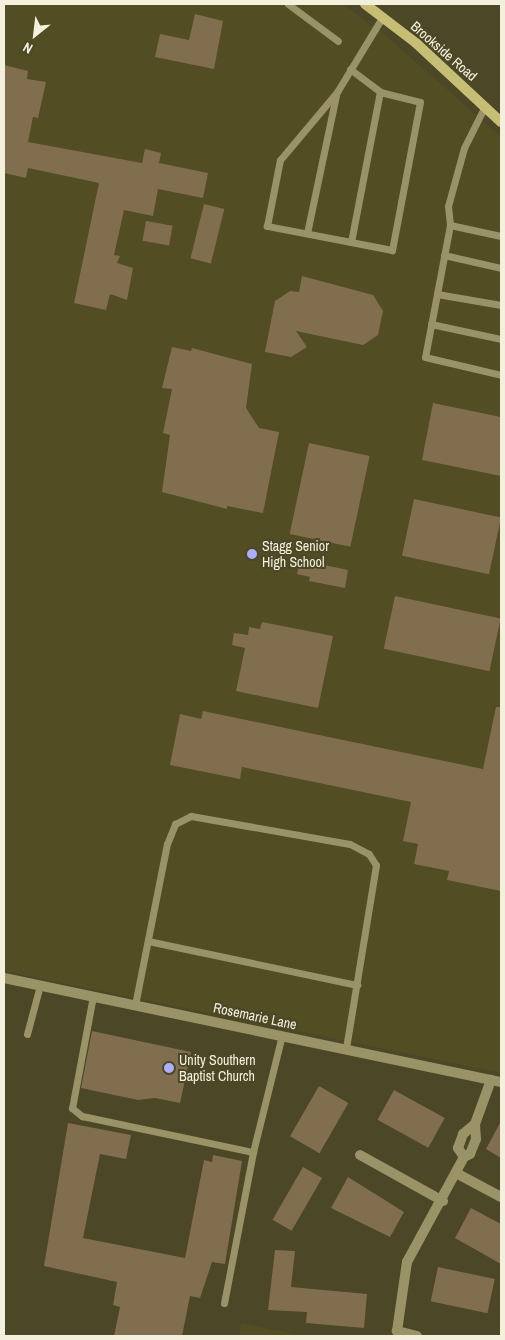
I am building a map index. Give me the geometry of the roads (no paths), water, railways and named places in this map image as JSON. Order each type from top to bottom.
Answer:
[{"type":"street","name":"Brookside Road","points":[[365,4],[383,16],[501,122]]},
{"type":"street","name":"Rosemarie Lane","points":[[4,978],[496,1081]]},
{"type":"street","points":[[417,1336],[397,1331],[407,1262],[443,1201],[464,1158],[470,1154],[476,1139],[475,1124],[496,1081]]},
{"type":"street","points":[[360,1155],[443,1201]]},
{"type":"street","points":[[456,1173],[501,1197]]},
{"type":"lane","points":[[288,4],[338,41]]},
{"type":"lane","points":[[350,69],[380,92],[420,102],[392,250],[267,226],[280,160],[337,92],[350,69],[383,16]]},
{"type":"lane","points":[[307,233],[337,92]]},
{"type":"lane","points":[[350,242],[380,92]]},
{"type":"lane","points":[[485,106],[464,148],[448,206],[450,225],[425,357],[501,375]]},
{"type":"lane","points":[[450,225],[501,236]]},
{"type":"lane","points":[[444,256],[501,268]]},
{"type":"lane","points":[[437,294],[501,305]]},
{"type":"lane","points":[[431,324],[501,340]]},
{"type":"lane","points":[[135,1005],[169,837],[175,824],[191,816],[350,844],[369,854],[376,865],[346,1049]]},
{"type":"lane","points":[[148,941],[357,985]]},
{"type":"lane","points":[[27,1034],[40,985]]},
{"type":"lane","points":[[93,996],[72,1108],[82,1116],[253,1152]]},
{"type":"lane","points":[[224,1303],[253,1152],[282,1035]]},
{"type":"place","name":"Stagg Senior High School","points":[[252,554]]},
{"type":"place","name":"Unity Southern Baptist Church","points":[[169,1068]]}]
